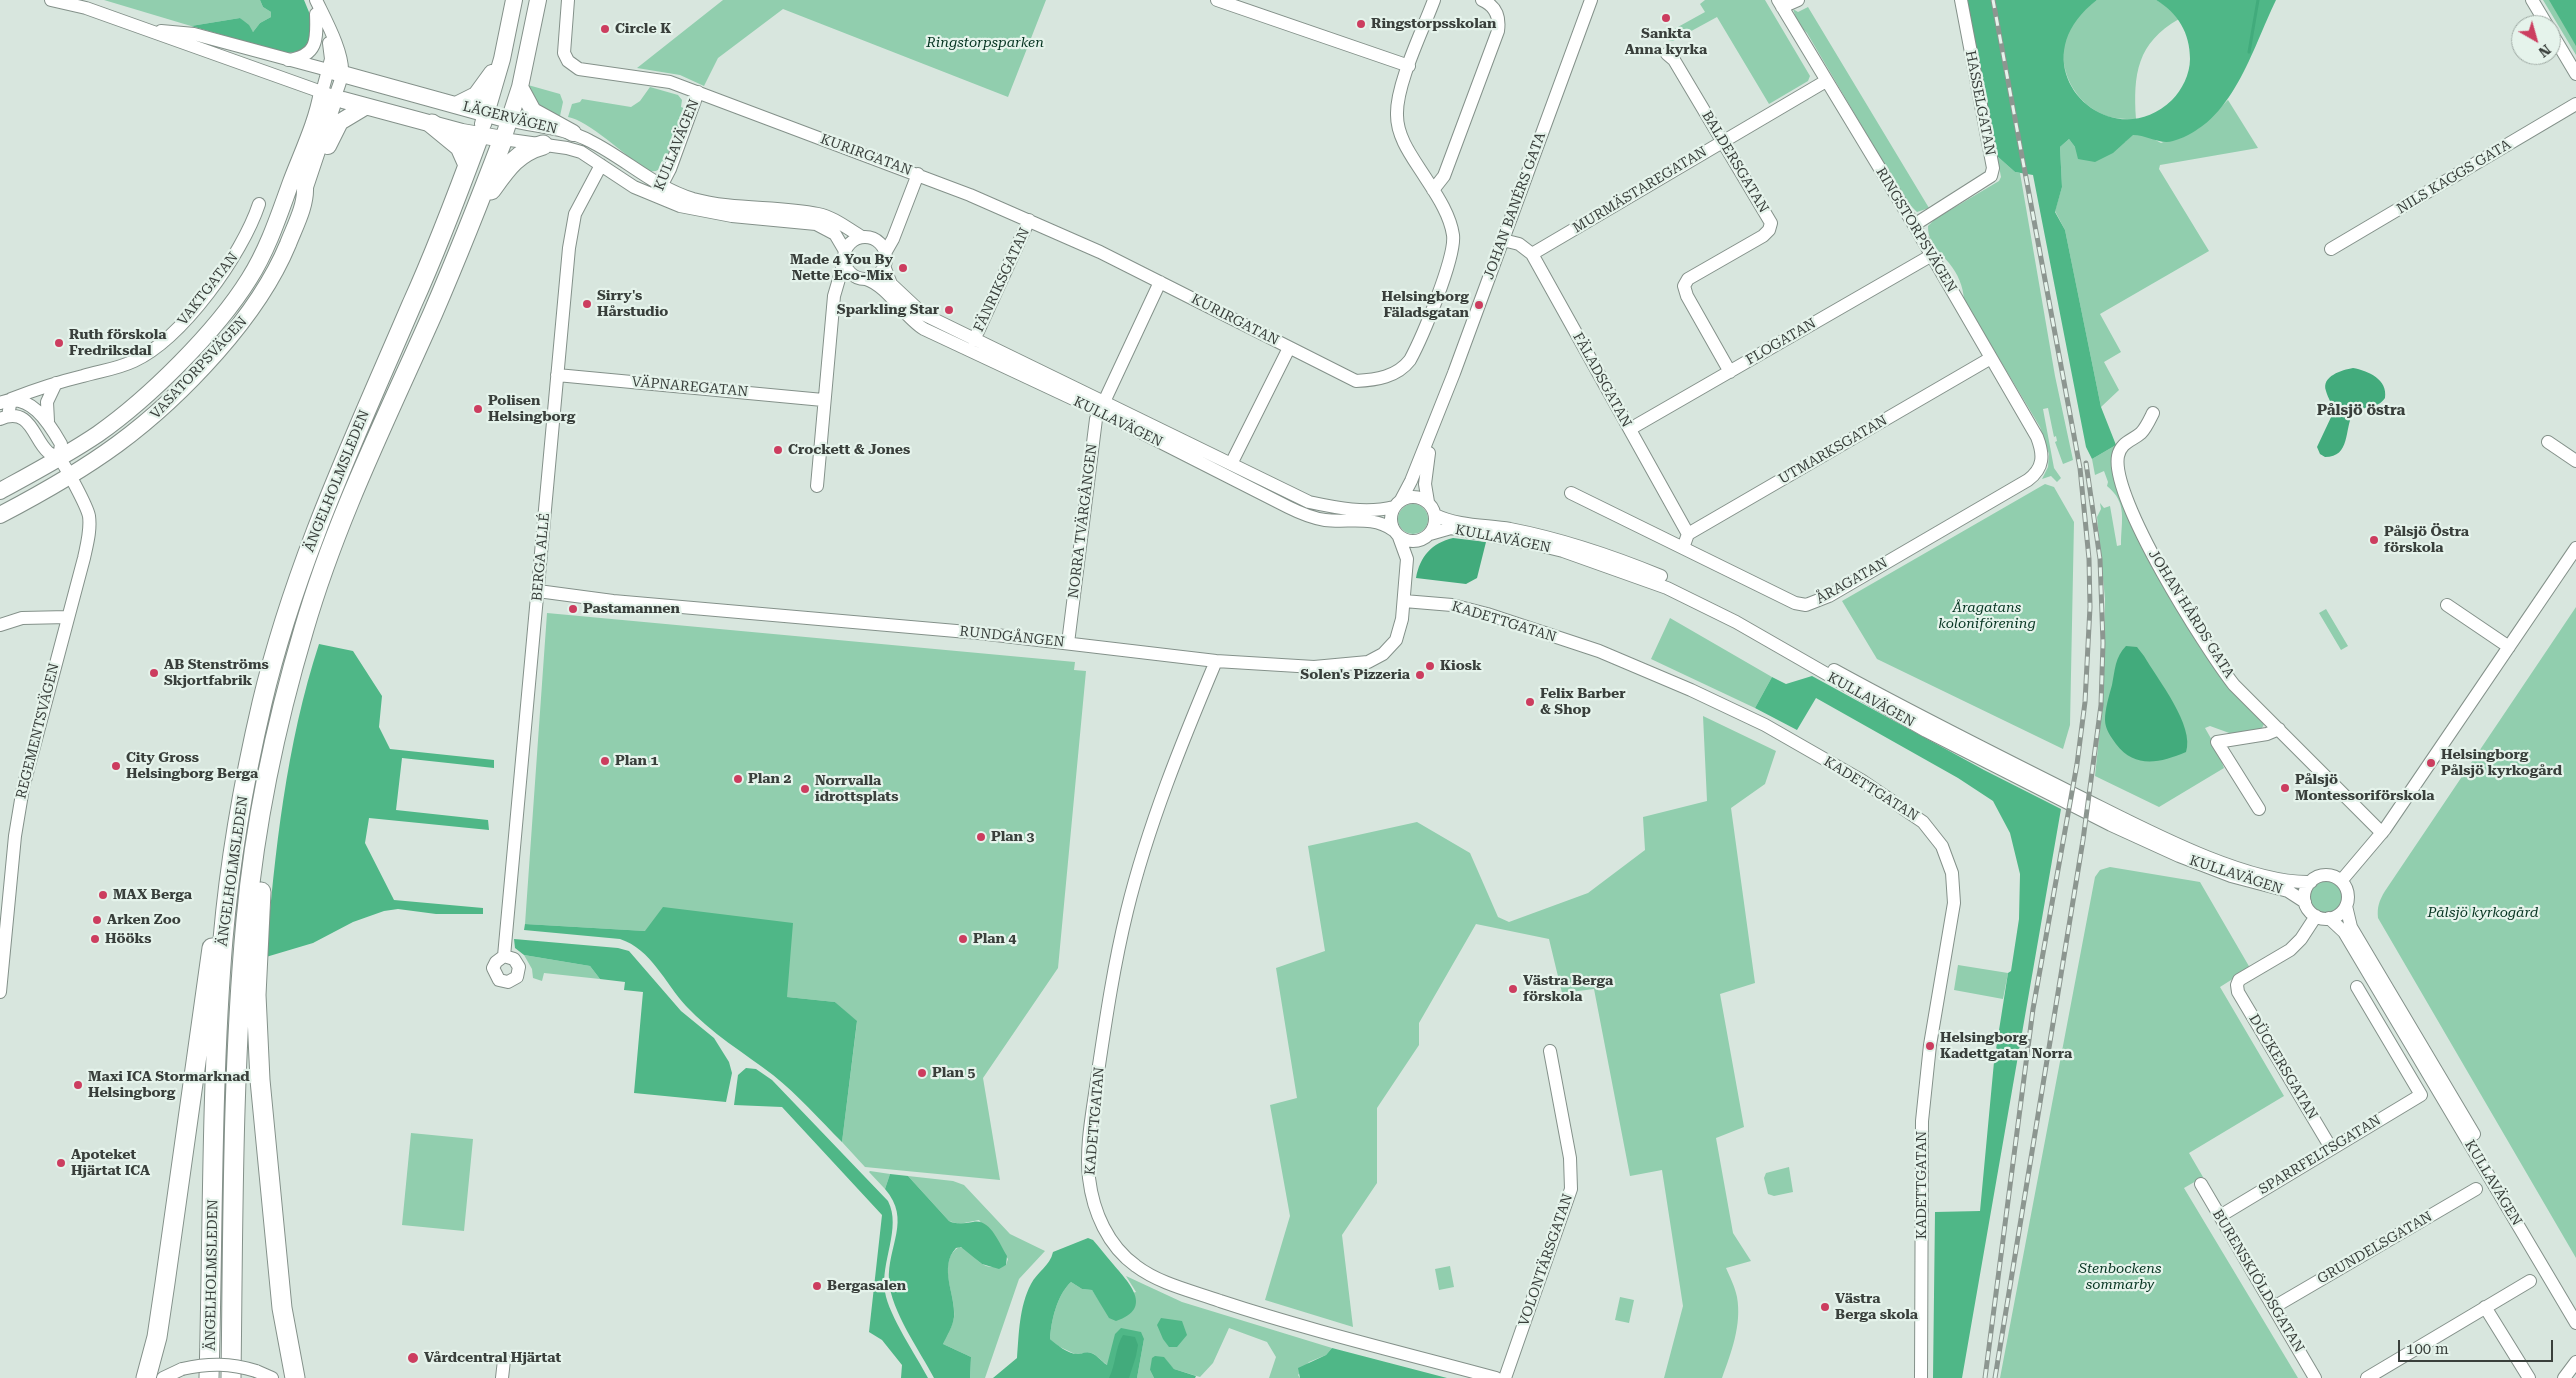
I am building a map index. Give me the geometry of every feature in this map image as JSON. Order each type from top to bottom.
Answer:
[{"type":"highway","points":[[432,124],[460,147],[468,165]]},
{"type":"highway","name":"ÄNGELHOLMSLEDEN","points":[[209,1378],[217,1032],[223,936],[242,800],[262,702],[298,578],[330,492],[420,287],[479,136]]},
{"type":"highway","name":"ÄNGELHOLMSLEDEN","points":[[230,1378],[239,1024],[246,918],[257,835],[273,748],[304,627],[326,563],[350,500],[475,214],[504,139]]},
{"type":"highway","points":[[475,214],[511,163],[522,153],[544,145]]},
{"type":"highway","points":[[295,1378],[282,1308],[260,1080],[256,995],[258,935],[263,867],[275,784],[326,563]]},
{"type":"highway","points":[[146,1378],[157,1337],[164,1292],[200,1023],[222,882],[242,800]]},
{"type":"main road","points":[[479,136],[502,59],[514,0]]},
{"type":"main road","points":[[504,139],[520,87],[538,0]]},
{"type":"main road","points":[[456,105],[476,95],[502,59]]},
{"type":"main road","name":"LÄGERVÄGEN","points":[[335,72],[510,120]]},
{"type":"main road","points":[[520,87],[533,111],[573,133]]},
{"type":"main road","name":"LÄGERVÄGEN","points":[[333,96],[365,107],[479,136],[504,139]]},
{"type":"main road","name":"VASATORPSVÄGEN","points":[[0,515],[69,478],[107,454],[150,420],[187,385],[237,329],[272,278],[305,198],[305,187],[333,96]]},
{"type":"main road","name":"VASATORPSVÄGEN","points":[[0,492],[98,434],[144,397],[208,332],[238,296],[257,266],[272,232],[308,135],[333,96]]},
{"type":"main road","points":[[305,198],[309,194],[336,128],[345,117],[365,107]]},
{"type":"street","name":"LÄGERVÄGEN","points":[[51,0],[86,8],[333,96]]},
{"type":"street","points":[[287,60],[297,58],[312,48],[317,40],[314,0]]},
{"type":"street","points":[[314,0],[330,28],[335,72],[333,96]]},
{"type":"street","name":"KURIRGATAN","points":[[568,0],[564,53],[573,66],[590,72],[670,82],[918,174],[1072,238],[1356,381],[1385,377],[1407,363],[1434,301],[1452,248],[1453,235],[1448,220],[1433,190],[1407,148],[1398,127],[1398,99],[1434,0]]},
{"type":"street","points":[[1216,0],[1409,66]]},
{"type":"street","points":[[1433,190],[1444,176],[1498,31],[1496,12],[1490,4],[1482,0]]},
{"type":"street","name":"JOHAN BANÉRS GATA","points":[[1398,504],[1439,412],[1591,0]]},
{"type":"street","points":[[1780,4],[1798,0]]},
{"type":"street","name":"HASSELGATAN","points":[[1914,225],[1991,176],[1992,168],[1961,0]]},
{"type":"street","points":[[2532,0],[2541,15]]},
{"type":"street","name":"RINGSTORPSVÄGEN","points":[[1780,4],[1932,255],[2037,437],[2042,455],[2041,465]]},
{"type":"street","points":[[316,14],[328,37],[330,59],[335,72]]},
{"type":"street","name":"LÄGERVÄGEN","points":[[143,29],[194,34],[335,72]]},
{"type":"street","points":[[2561,49],[2576,74]]},
{"type":"street","name":"BALDERSGATAN","points":[[1667,54],[1674,60],[1771,224],[1769,230],[1763,236],[1688,279],[1684,286],[1687,296],[1730,372]]},
{"type":"street","name":"MURMÄSTAREGATAN","points":[[1532,254],[1826,81]]},
{"type":"street","name":"KULLAVÄGEN","points":[[659,192],[698,92]]},
{"type":"street","name":"NILS KAGGS GATA","points":[[2331,249],[2576,104]]},
{"type":"street","name":"LÄGERVÄGEN","points":[[510,120],[573,133],[592,141],[680,206],[732,216],[816,224],[835,234],[844,256]]},
{"type":"street","name":"LÄGERVÄGEN","points":[[504,139],[582,152],[634,187],[695,199],[819,214],[866,237]]},
{"type":"street","name":"BERGA ALLÉ","points":[[504,956],[571,228],[586,192],[601,165]]},
{"type":"street","points":[[844,256],[852,275],[888,287],[884,266],[885,253],[898,226],[918,174]]},
{"type":"street","name":"VAKTGATAN","points":[[5,401],[56,383],[117,368],[140,358],[162,344],[202,300],[242,246],[252,227],[259,204]]},
{"type":"street","name":"FÄNRIKSGATAN","points":[[974,340],[1029,220]]},
{"type":"street","points":[[817,486],[823,400],[834,296],[844,256],[851,242],[888,233],[898,226]]},
{"type":"street","points":[[866,237],[880,243],[885,253]]},
{"type":"street","points":[[1502,240],[1519,244],[1532,254]]},
{"type":"street","name":"FÄLADSGATAN","points":[[1532,254],[1688,534]]},
{"type":"street","name":"FLOGATAN","points":[[1630,429],[1932,255]]},
{"type":"street","points":[[834,296],[842,287],[877,275],[884,266]]},
{"type":"street","name":"NORRA TVÄRGÅNGEN","points":[[1068,643],[1096,419],[1160,282]]},
{"type":"street","name":"KULLAVÄGEN","points":[[888,287],[923,314],[1308,517],[1325,520],[1376,521],[1396,534]]},
{"type":"street","name":"KULLAVÄGEN","points":[[888,287],[906,316],[924,330],[1231,464],[1309,502],[1362,511],[1377,511],[1398,504]]},
{"type":"street","points":[[1231,464],[1289,348]]},
{"type":"street","name":"UTMARKSGATAN","points":[[1688,534],[1991,358]]},
{"type":"street","name":"VÄPNAREGATAN","points":[[557,375],[823,400]]},
{"type":"street","points":[[48,421],[47,402],[56,383]]},
{"type":"street","points":[[32,391],[29,405],[34,428],[48,452],[58,458],[61,444],[48,421],[29,405],[5,401],[4,417],[18,418],[34,428]]},
{"type":"street","name":"JOHAN BANÉRS GATA","points":[[1428,502],[1426,468],[1439,412]]},
{"type":"street","name":"JOHAN HÅRDS GATA","points":[[2153,413],[2141,433],[2122,448],[2118,459],[2124,485],[2139,528],[2216,662],[2234,685],[2382,833]]},
{"type":"street","points":[[2548,442],[2576,461]]},
{"type":"street","name":"REGEMENTSVÄGEN","points":[[0,992],[4,900],[23,788],[90,527],[83,500],[58,458]]},
{"type":"street","name":"ÅRAGATAN","points":[[1570,493],[1795,603],[1814,603],[2028,480],[2038,472],[2041,465]]},
{"type":"street","points":[[1410,497],[1420,498],[1428,502],[1435,515],[1435,525],[1430,534],[1419,541],[1410,542],[1396,534],[1390,519],[1398,504],[1410,497]]},
{"type":"street","name":"KULLAVÄGEN","points":[[1435,515],[1453,522],[1510,529],[1569,543],[1600,552],[1671,580],[1729,609],[1891,701],[2124,818],[2233,866],[2290,882],[2311,882],[2326,875],[2341,881],[2348,895],[2346,906],[2351,927],[2576,1306]]},
{"type":"street","name":"KULLAVÄGEN","points":[[1430,534],[1451,528],[1563,551],[1667,588],[1736,622],[1926,731],[2111,825],[2179,856],[2231,876],[2288,891],[2305,902],[2316,916]]},
{"type":"street","name":"RUNDGÅNGEN","points":[[538,591],[613,601],[1068,643],[1216,661],[1314,667],[1368,662],[1383,654],[1396,640],[1404,601],[1407,559],[1396,534]]},
{"type":"street","points":[[1683,548],[1688,534]]},
{"type":"street","name":"RUNDGÅNGEN","points":[[1407,559],[1419,541]]},
{"type":"street","points":[[2341,881],[2382,833],[2576,548]]},
{"type":"street","name":"KADETTGATAN","points":[[1404,601],[1452,605],[1487,614],[1599,652],[1691,690],[1765,725],[1861,780],[1923,822],[1942,846],[1952,874],[1954,903],[1930,1045],[1922,1121],[1921,1378]]},
{"type":"street","points":[[2447,605],[2509,647]]},
{"type":"street","points":[[0,624],[22,618],[68,617]]},
{"type":"street","name":"KADETTGATAN","points":[[1216,661],[1185,736],[1148,839],[1128,909],[1109,998],[1089,1157],[1090,1190],[1099,1219],[1108,1236],[1129,1261],[1162,1281],[1289,1323],[1496,1378]]},
{"type":"street","points":[[2260,809],[2217,742],[2267,734],[2279,729]]},
{"type":"street","points":[[2305,902],[2305,891],[2311,882]]},
{"type":"street","points":[[2316,916],[2329,918],[2340,913],[2346,906]]},
{"type":"street","name":"DÜCKERSGATAN","points":[[2316,916],[2296,944],[2239,980],[2237,985],[2238,992],[2331,1148]]},
{"type":"street","name":"KULLAVÄGEN","points":[[2329,918],[2344,932],[2576,1323]]},
{"type":"street","name":"SPARRFELTSGATAN","points":[[2220,1216],[2421,1095],[2358,986]]},
{"type":"street","name":"VOLONTÄRSGATAN","points":[[1505,1378],[1571,1189],[1570,1158],[1550,1051]]},
{"type":"street","name":"BURENSKIÖLDSGATAN","points":[[2201,1184],[2316,1378]]},
{"type":"street","name":"GRUNDELSGATAN","points":[[2274,1307],[2476,1189]]},
{"type":"street","points":[[2367,1378],[2530,1281]]},
{"type":"street","points":[[2485,1308],[2529,1378]]},
{"type":"street","points":[[502,1378],[504,1360]]},
{"type":"street","points":[[2564,1378],[2576,1362]]},
{"type":"street","points":[[164,1378],[182,1369],[202,1364],[223,1363],[256,1371],[272,1378]]},
{"type":"green space","points":[[104,0],[260,0],[263,7],[271,12],[271,17],[260,23],[253,32],[240,18],[191,26]]},
{"type":"green space","name":"Ringstorpsparken","points":[[723,0],[1046,0],[1008,97],[783,9],[718,58],[704,86],[680,75],[637,68]]},
{"type":"green space","points":[[1705,0],[1765,0],[1810,76],[1808,81],[1769,104],[1717,17],[1673,41],[1658,38],[1705,12],[1700,4]]},
{"type":"green space","points":[[2097,0],[2156,0],[2167,6],[2179,19],[2154,38],[2146,49],[2137,74],[2136,119],[2110,117],[2091,108],[2073,89],[2064,65],[2065,39],[2070,27],[2085,9]]},
{"type":"green space","points":[[2543,0],[2576,0],[2576,55],[2561,30],[2561,15],[2552,15]]},
{"type":"green space","points":[[1808,7],[1929,208],[1917,212],[1906,201],[1807,33],[1798,24],[1793,9],[1798,12]]},
{"type":"green space","points":[[528,85],[560,94],[563,102],[560,116],[542,112]]},
{"type":"green space","points":[[650,87],[678,95],[682,100],[681,107],[686,109],[665,165],[660,169],[650,171],[644,169],[596,131],[568,117],[572,104],[580,102],[582,99],[631,107],[640,101]]},
{"type":"green space","points":[[2228,100],[2258,148],[2160,165],[2159,169],[2209,251],[2100,314],[2121,352],[2104,362],[2119,390],[2101,407],[2065,230],[2055,211],[2062,187],[2060,147],[2069,139],[2075,147],[2125,142],[2132,135],[2146,135],[2161,143],[2198,129]]},
{"type":"green space","points":[[1997,156],[2015,172],[2020,173],[2055,376],[2073,460],[2063,464],[2055,442],[2057,441],[2056,436],[2054,437],[2048,408],[2043,409],[2054,468],[2061,478],[2057,482],[2051,476],[2042,479],[2048,467],[2049,454],[2040,427],[1964,300],[1960,280],[1955,271],[1932,242],[1928,232],[1928,226],[1935,219],[1999,181],[2001,177]]},
{"type":"green space","points":[[2116,445],[2121,499],[2147,556],[2202,650],[2219,674],[2264,724],[2261,730],[2232,734],[2210,726],[2205,728],[2217,749],[2224,768],[2159,807],[2095,776],[2102,709],[2105,599],[2097,517],[2101,509],[2100,503],[2104,508],[2110,506],[2117,546],[2121,545],[2122,512],[2114,492],[2107,486],[2108,482],[2104,471],[2095,475],[2092,459]]},
{"type":"green space","name":"Åragatans koloniförening","points":[[2045,484],[2054,487],[2074,522],[2070,725],[2063,749],[1877,659],[1842,601]]},
{"type":"green space","points":[[1413,504],[1424,508],[1428,519],[1424,530],[1413,534],[1402,530],[1398,519],[1402,508]]},
{"type":"green space","name":"Pålsjö kyrkogård","points":[[2576,607],[2576,1258],[2378,918],[2378,914],[2379,904],[2385,891]]},
{"type":"green space","points":[[2326,609],[2348,646],[2341,650],[2319,613]]},
{"type":"green space","name":"Norrvalla idrottsplats","points":[[547,613],[1075,662],[1074,670],[1086,671],[1058,968],[983,1078],[1000,1180],[865,1167],[842,1142],[857,1022],[835,1002],[787,997],[645,931],[525,924]]},
{"type":"green space","points":[[1670,618],[1772,677],[1755,708],[1651,659]]},
{"type":"green space","points":[[1703,716],[1776,751],[1765,784],[1731,808],[1755,983],[1720,994],[1744,1127],[1716,1138],[1733,1233],[1751,1261],[1726,1268],[1736,1293],[1738,1318],[1735,1339],[1722,1378],[1664,1378],[1683,1306],[1662,1170],[1630,1176],[1594,989],[1562,993],[1549,939],[1476,924],[1419,1023],[1419,1045],[1377,1108],[1377,1183],[1342,1235],[1353,1327],[1265,1300],[1290,1216],[1270,1105],[1297,1098],[1276,968],[1325,951],[1308,846],[1417,822],[1470,853],[1498,917],[1509,922],[1588,893],[1645,850],[1643,817],[1707,801]]},
{"type":"green space","name":"Stenbockens sommarby","points":[[2110,867],[2200,882],[2250,968],[2220,987],[2284,1096],[2189,1153],[2203,1177],[2184,1188],[2298,1378],[2000,1378],[2095,877],[2100,870]]},
{"type":"green space","points":[[2326,880],[2338,885],[2343,897],[2338,909],[2326,914],[2314,909],[2309,897],[2314,885]]},
{"type":"green space","points":[[524,955],[590,966],[600,979],[544,973],[542,981],[533,978],[532,969]]},
{"type":"green space","points":[[1958,965],[2008,973],[2003,999],[1954,990]]},
{"type":"green space","points":[[411,1133],[473,1139],[464,1231],[402,1225]]},
{"type":"green space","points":[[1789,1167],[1793,1192],[1774,1196],[1768,1194],[1764,1178],[1766,1173]]},
{"type":"green space","points":[[869,1172],[890,1174],[885,1189]]},
{"type":"green space","points":[[908,1176],[953,1181],[964,1185],[1010,1234],[1045,1251],[1019,1279],[985,1378],[970,1378],[971,1357],[943,1344],[954,1318],[948,1270],[949,1261],[952,1253],[959,1247],[970,1252],[982,1264],[988,1266],[1006,1265],[1008,1259],[979,1220],[959,1224],[949,1221]]},
{"type":"green space","points":[[1450,1266],[1454,1287],[1439,1290],[1435,1269]]},
{"type":"green space","points":[[1126,1276],[1182,1302],[1332,1348],[1326,1355],[1309,1362],[1298,1375],[1300,1378],[1269,1378],[1276,1357],[1267,1342],[1229,1328],[1213,1363],[1200,1377],[1174,1369],[1164,1358],[1150,1370],[1154,1378],[1137,1378],[1144,1339],[1107,1365],[1094,1354],[1088,1352],[1077,1355],[1058,1346],[1050,1339],[1058,1301],[1071,1282],[1082,1289],[1092,1290],[1100,1302],[1136,1292]]},
{"type":"green space","points":[[1620,1297],[1634,1300],[1629,1323],[1615,1320]]},
{"type":"shaded area","points":[[260,0],[304,0],[311,17],[312,40],[300,50],[285,53],[191,26],[240,18],[249,25],[253,32],[260,23],[271,17],[271,12],[263,7]]},
{"type":"shaded area","points":[[1967,0],[2097,0],[2073,25],[2064,51],[2067,76],[2079,97],[2098,112],[2122,119],[2147,116],[2172,100],[2182,87],[2189,70],[2190,59],[2185,32],[2171,11],[2156,0],[2276,0],[2249,62],[2226,102],[2211,119],[2194,132],[2168,142],[2133,135],[2113,153],[2095,162],[2078,159],[2075,147],[2069,139],[2060,147],[2062,187],[2055,212],[2065,230],[2101,407],[2116,445],[2092,459],[2086,447],[2033,175],[2015,172],[1997,156]]},
{"type":"shaded area","points":[[2549,0],[2576,0],[2576,46],[2561,20],[2561,15],[2558,15]]},
{"type":"shaded area","points":[[2353,368],[2365,371],[2376,377],[2383,386],[2385,398],[2374,406],[2353,413],[2343,447],[2333,456],[2325,457],[2320,454],[2317,447],[2333,413],[2325,386],[2329,378],[2343,370]]},
{"type":"shaded area","points":[[1453,538],[1486,542],[1477,578],[1466,584],[1416,578],[1421,563],[1428,552],[1439,543]]},
{"type":"shaded area","points":[[319,644],[353,651],[382,696],[379,727],[390,749],[494,760],[494,768],[402,758],[396,810],[488,820],[489,830],[369,818],[365,843],[394,900],[483,908],[483,914],[436,914],[398,909],[384,911],[353,922],[313,943],[266,957],[273,878],[290,759],[298,721]]},
{"type":"shaded area","points":[[2126,646],[2137,647],[2174,703],[2185,729],[2186,752],[2157,761],[2140,760],[2123,752],[2109,733],[2105,723],[2106,707],[2118,659]]},
{"type":"shaded area","points":[[1812,676],[1984,770],[2061,809],[1962,1378],[1933,1378],[1935,1212],[1980,1211],[1994,1062],[2008,973],[2011,971],[2019,919],[2020,874],[2010,833],[1993,801],[1958,778],[1816,698],[1797,730],[1755,708],[1772,677],[1786,684]]},
{"type":"shaded area","points":[[663,907],[793,923],[787,997],[835,1002],[857,1021],[842,1142],[800,1099],[773,1075],[717,1034],[696,1016],[678,997],[649,959],[631,944],[620,939],[524,930],[525,924],[645,931]]},
{"type":"shaded area","points":[[514,939],[618,948],[629,951],[681,1011],[714,1038],[729,1062],[732,1073],[726,1102],[634,1093],[643,992],[624,990],[625,982],[600,979],[590,966],[524,955],[515,948]]},
{"type":"shaded area","points":[[746,1068],[756,1069],[772,1080],[888,1201],[892,1211],[893,1222],[885,1269],[885,1292],[897,1324],[928,1378],[901,1378],[902,1365],[882,1340],[869,1332],[882,1215],[782,1107],[734,1105],[738,1075]]},
{"type":"shaded area","points":[[890,1174],[908,1176],[949,1221],[958,1223],[979,1222],[984,1224],[993,1233],[1007,1256],[1006,1265],[999,1269],[982,1264],[961,1247],[956,1248],[948,1264],[954,1317],[943,1344],[971,1357],[970,1378],[934,1378],[900,1318],[891,1293],[889,1281],[889,1268],[898,1223],[893,1200],[885,1189]]},
{"type":"shaded area","points":[[1088,1238],[1093,1240],[1131,1287],[1135,1294],[1136,1302],[1134,1309],[1128,1316],[1116,1321],[1109,1318],[1092,1290],[1082,1289],[1071,1282],[1058,1301],[1050,1339],[1071,1353],[1088,1352],[1093,1354],[1107,1365],[1115,1334],[1121,1328],[1141,1332],[1144,1339],[1137,1378],[993,1378],[1017,1358],[1022,1311],[1031,1284],[1049,1261],[1053,1252]]},
{"type":"shaded area","points":[[1161,1318],[1182,1321],[1187,1335],[1177,1347],[1169,1347],[1163,1339],[1157,1325]]},
{"type":"shaded area","points":[[1123,1335],[1135,1337],[1138,1345],[1129,1378],[1109,1378],[1118,1345]]},
{"type":"shaded area","points":[[1332,1348],[1447,1378],[1300,1378],[1298,1368],[1326,1355]]},
{"type":"shaded area","points":[[1155,1356],[1164,1357],[1174,1369],[1196,1376],[1195,1378],[1154,1378],[1150,1370],[1152,1358]]},
{"type":"waterway","points":[[2249,52],[2258,0]]},
{"type":"railway","points":[[1985,1378],[2033,1009],[2077,764],[2085,702],[2090,607],[2089,559],[2080,468],[1993,0]]},
{"type":"railway","points":[[1995,1378],[2083,840],[2101,705],[2103,643],[2100,559],[2086,463]]},
{"type":"place","name":"Sankta Anna kyrka","points":[[1666,18]]},
{"type":"place","name":"Ringstorpsskolan","points":[[1361,24]]},
{"type":"place","name":"Circle K","points":[[605,29]]},
{"type":"place","name":"Made 4 You By Nette Eco-Mix","points":[[903,268]]},
{"type":"place","name":"Sirry's Hårstudio","points":[[587,304]]},
{"type":"place","name":"Helsingborg Fäladsgatan","points":[[1479,305]]},
{"type":"place","name":"Sparkling Star","points":[[949,310]]},
{"type":"place","name":"Ruth förskola Fredriksdal","points":[[59,343]]},
{"type":"place","name":"Polisen Helsingborg","points":[[478,409]]},
{"type":"place","name":"Crockett & Jones","points":[[778,450]]},
{"type":"place","name":"Pålsjö Östra förskola","points":[[2374,540]]},
{"type":"place","name":"Pastamannen","points":[[573,609]]},
{"type":"place","name":"Kiosk","points":[[1430,666]]},
{"type":"place","name":"AB Stenströms Skjortfabrik","points":[[154,673]]},
{"type":"place","name":"Solen's Pizzeria","points":[[1420,675]]},
{"type":"place","name":"Felix Barber & Shop","points":[[1530,702]]},
{"type":"place","name":"Plan 1","points":[[605,761]]},
{"type":"place","name":"Helsingborg Pålsjö kyrkogård","points":[[2431,763]]},
{"type":"place","name":"City Gross Helsingborg Berga","points":[[116,766]]},
{"type":"place","name":"Plan 2","points":[[738,779]]},
{"type":"place","name":"Pålsjö Montessoriförskola","points":[[2285,788]]},
{"type":"place","name":"Norrvalla idrottsplats","points":[[805,789]]},
{"type":"place","name":"Plan 3","points":[[981,837]]},
{"type":"place","name":"MAX Berga","points":[[103,895]]},
{"type":"place","name":"Arken Zoo","points":[[97,920]]},
{"type":"place","name":"Hööks","points":[[95,939]]},
{"type":"place","name":"Plan 4","points":[[963,939]]},
{"type":"place","name":"Västra Berga förskola","points":[[1513,989]]},
{"type":"place","name":"Helsingborg Kadettgatan Norra","points":[[1930,1046]]},
{"type":"place","name":"Plan 5","points":[[922,1073]]},
{"type":"place","name":"Maxi ICA Stormarknad Helsingborg","points":[[78,1085]]},
{"type":"place","name":"Apoteket Hjärtat ICA","points":[[61,1163]]},
{"type":"place","name":"Bergasalen","points":[[817,1286]]},
{"type":"place","name":"Västra Berga skola","points":[[1825,1307]]},
{"type":"place","name":"Vårdcentral Hjärtat","points":[[413,1358]]},
{"type":"district","name":"Pålsjö östra","points":[[2361,411]]}]
